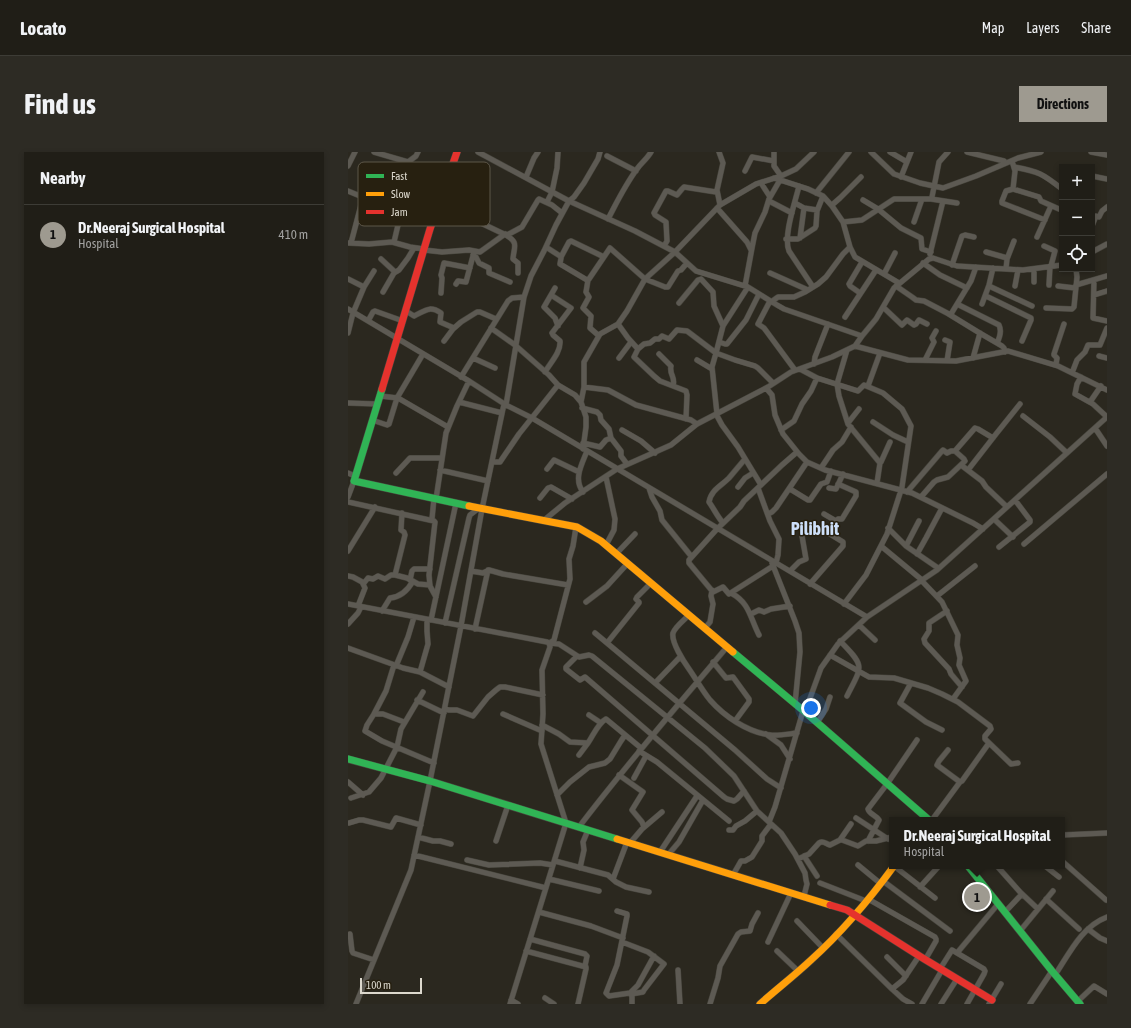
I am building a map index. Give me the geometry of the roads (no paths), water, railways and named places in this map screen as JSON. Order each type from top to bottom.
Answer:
[{"type":"main road","points":[[454,162],[458,152]]},
{"type":"main road","points":[[432,226],[398,339],[352,482],[576,527],[601,541],[795,704],[926,817]]},
{"type":"main road","points":[[348,759],[430,781],[847,910],[975,990],[991,1002]]},
{"type":"main road","points":[[760,1004],[823,948],[855,915],[892,869]]},
{"type":"main road","points":[[970,869],[1079,1002]]},
{"type":"street","points":[[348,166],[355,152]]},
{"type":"street","points":[[374,152],[410,162],[418,152]]},
{"type":"street","points":[[478,152],[569,201],[635,231],[675,252],[696,271],[747,286],[784,309],[862,336]]},
{"type":"street","points":[[526,177],[538,152]]},
{"type":"street","points":[[547,202],[552,192],[557,168],[558,152]]},
{"type":"street","points":[[356,1004],[411,870],[462,626],[481,508],[505,404],[524,296],[531,276],[562,213],[569,201],[584,183],[598,159],[600,152]]},
{"type":"street","points":[[608,219],[620,194],[651,152]]},
{"type":"street","points":[[719,152],[723,163],[716,192],[719,206],[747,242],[751,250]]},
{"type":"street","points":[[774,152],[775,168],[780,178]]},
{"type":"street","points":[[731,593],[773,563],[778,555],[779,539],[768,514],[753,472],[716,414],[712,369],[723,326],[747,286],[751,250],[769,199],[780,178],[796,168],[814,152]]},
{"type":"street","points":[[816,193],[850,152]]},
{"type":"street","points":[[872,152],[894,174],[920,183],[944,188],[1012,161],[1021,155],[1041,152]]},
{"type":"street","points":[[890,152],[907,162]]},
{"type":"street","points":[[901,177],[911,152]]},
{"type":"street","points":[[931,199],[940,160],[948,152]]},
{"type":"street","points":[[967,152],[1004,161],[1004,164]]},
{"type":"street","points":[[1091,152],[1107,155]]},
{"type":"street","points":[[607,156],[636,171]]},
{"type":"street","points":[[745,171],[752,157],[774,161]]},
{"type":"street","points":[[1012,161],[1015,175],[1013,189]]},
{"type":"street","points":[[1014,167],[1038,172],[1059,187]]},
{"type":"street","points":[[832,205],[861,177]]},
{"type":"street","points":[[1095,177],[1107,180]]},
{"type":"street","points":[[580,402],[584,387],[584,362],[598,335],[618,324],[628,311],[645,279],[675,252],[719,206],[756,184],[774,178],[780,178],[823,196],[832,205],[843,222],[850,247],[855,257],[898,284],[912,298],[924,301],[951,314],[980,334],[997,343],[1004,348],[1005,352]]},
{"type":"street","points":[[761,183],[769,199],[792,213]]},
{"type":"street","points":[[798,186],[786,239],[787,246],[813,287]]},
{"type":"street","points":[[664,246],[667,241],[666,222],[654,213],[666,191],[677,195],[684,188],[716,192]]},
{"type":"street","points":[[1045,220],[1002,203],[1006,191],[1013,189],[1039,197],[1041,201],[1059,209]]},
{"type":"street","points":[[348,191],[358,195]]},
{"type":"street","points":[[786,239],[797,240],[816,227],[817,210],[823,196]]},
{"type":"street","points":[[358,214],[349,243],[369,244],[394,242],[414,248],[442,252],[465,250],[474,253],[482,252],[506,235],[522,227],[538,200],[541,199],[547,202],[562,213]]},
{"type":"street","points":[[843,222],[855,222],[862,220],[894,199],[931,199],[957,203]]},
{"type":"street","points":[[914,222],[922,199]]},
{"type":"street","points":[[863,200],[878,209],[901,228],[921,238],[922,249],[931,252]]},
{"type":"street","points":[[543,521],[572,499],[617,469],[671,446],[697,424],[766,388],[791,372],[832,357],[855,346],[876,320],[898,284],[930,258],[943,201]]},
{"type":"street","points":[[794,203],[804,208],[817,210]]},
{"type":"street","points":[[1037,237],[1051,206]]},
{"type":"street","points":[[1095,215],[1099,216],[1107,207]]},
{"type":"street","points":[[800,238],[804,208]]},
{"type":"street","points":[[394,242],[398,226]]},
{"type":"street","points":[[488,226],[506,235],[514,242],[513,259],[518,263],[518,273]]},
{"type":"street","points":[[952,264],[962,236],[974,237]]},
{"type":"street","points":[[588,280],[560,264],[561,257],[569,242],[570,241],[604,257]]},
{"type":"street","points":[[1006,269],[1007,258],[1014,241]]},
{"type":"street","points":[[1095,250],[1107,244]]},
{"type":"street","points":[[1044,246],[1055,250],[1051,266],[1049,285]]},
{"type":"street","points":[[546,247],[561,257]]},
{"type":"street","points":[[844,604],[866,575],[881,546],[888,528],[901,490],[910,426],[902,409],[883,393],[868,386],[863,386],[858,391],[817,378],[798,369],[765,330],[758,324],[770,301],[778,297],[791,297],[813,287],[826,276],[850,247]]},
{"type":"street","points":[[383,292],[395,272],[399,270],[414,248]]},
{"type":"street","points":[[598,335],[590,328],[591,316],[584,308],[589,297],[586,292],[588,280],[610,248],[645,279],[665,287],[668,287],[678,271],[681,270],[687,263]]},
{"type":"street","points":[[986,252],[1007,258]]},
{"type":"street","points":[[456,284],[458,281],[466,282],[474,253]]},
{"type":"street","points":[[474,253],[479,263],[489,268],[489,273],[510,282]]},
{"type":"street","points":[[884,274],[895,253]]},
{"type":"street","points":[[930,258],[959,266],[1018,270],[1059,265]]},
{"type":"street","points":[[381,259],[395,272]]},
{"type":"street","points":[[860,293],[849,284],[862,262]]},
{"type":"street","points":[[441,293],[441,275],[444,263],[470,268]]},
{"type":"street","points":[[924,263],[940,275],[966,288]]},
{"type":"street","points":[[951,314],[971,281],[976,267]]},
{"type":"street","points":[[982,304],[986,296],[993,268]]},
{"type":"street","points":[[1034,269],[1034,282]]},
{"type":"street","points":[[348,333],[353,313],[364,287],[374,270]]},
{"type":"street","points":[[845,317],[876,270]]},
{"type":"street","points":[[1016,286],[1018,270]]},
{"type":"street","points":[[1046,308],[1072,309],[1074,307],[1076,272]]},
{"type":"street","points":[[770,273],[808,290]]},
{"type":"street","points":[[1058,286],[1076,286],[1107,276]]},
{"type":"street","points":[[348,279],[364,287]]},
{"type":"street","points":[[679,303],[698,280],[701,279],[713,292],[714,306],[723,326]]},
{"type":"street","points":[[1094,280],[1093,318],[1107,322]]},
{"type":"street","points":[[989,286],[1032,306]]},
{"type":"street","points":[[555,288],[544,307],[555,318],[558,326]]},
{"type":"street","points":[[1094,295],[1107,292]]},
{"type":"street","points":[[719,342],[727,344],[746,320],[759,294]]},
{"type":"street","points":[[545,372],[559,349],[560,341],[552,334],[571,308],[551,295]]},
{"type":"street","points":[[461,377],[508,301],[512,298],[524,296]]},
{"type":"street","points":[[986,296],[1031,318],[1022,341]]},
{"type":"street","points":[[957,304],[999,325],[1001,335],[997,343]]},
{"type":"street","points":[[883,307],[901,324],[907,320],[915,325],[919,320],[927,324]]},
{"type":"street","points":[[348,309],[505,404],[584,448],[773,563],[790,571],[867,617]]},
{"type":"street","points":[[406,311],[414,316],[427,309],[440,312],[442,314],[440,322],[454,328]]},
{"type":"street","points":[[368,322],[375,311],[403,322]]},
{"type":"street","points":[[444,342],[454,328],[462,321],[478,312],[496,319]]},
{"type":"street","points":[[618,324],[638,350]]},
{"type":"street","points":[[814,364],[815,357],[828,324]]},
{"type":"street","points":[[1056,365],[1057,358],[1054,355],[1064,324]]},
{"type":"street","points":[[491,328],[516,345],[558,385],[575,395],[580,402],[586,417],[584,448],[579,472],[579,485],[583,492]]},
{"type":"street","points":[[1072,373],[1077,360],[1085,352],[1088,345],[1100,345],[1107,328]]},
{"type":"street","points":[[686,419],[687,392],[657,379],[634,357],[634,355],[644,344],[650,343],[655,339],[658,340],[662,336],[670,339],[676,331],[679,330],[686,331],[716,353],[755,366],[773,383]]},
{"type":"street","points":[[925,360],[934,342],[932,338],[936,331]]},
{"type":"street","points":[[973,358],[980,334]]},
{"type":"street","points":[[945,340],[950,342],[947,361]]},
{"type":"street","points":[[619,358],[632,342]]},
{"type":"street","points":[[855,346],[908,360],[956,361],[1008,351],[1056,365],[1107,390]]},
{"type":"street","points":[[847,350],[837,384],[839,396],[849,425],[880,464]]},
{"type":"street","points":[[868,386],[880,353]]},
{"type":"street","points":[[372,420],[387,426],[388,425],[397,398],[423,354]]},
{"type":"street","points":[[659,354],[671,366],[670,371],[674,381],[673,386]]},
{"type":"street","points":[[1099,356],[1107,358]]},
{"type":"street","points":[[473,358],[495,368]]},
{"type":"street","points":[[697,360],[712,369]]},
{"type":"street","points":[[733,875],[741,861],[745,861],[752,857],[762,841],[762,836],[770,823],[804,712],[821,668],[830,655],[840,641],[867,617],[938,568],[1107,417],[1090,402],[1075,394],[1077,384],[1082,377]]},
{"type":"street","points":[[781,430],[794,421],[817,378]]},
{"type":"street","points":[[436,597],[430,585],[430,569],[434,536],[434,522],[432,519],[435,499],[444,442],[448,427],[469,382]]},
{"type":"street","points":[[492,462],[500,462],[519,434],[558,385]]},
{"type":"street","points":[[1090,402],[1101,386]]},
{"type":"street","points":[[584,387],[608,390],[636,405],[691,420],[697,424]]},
{"type":"street","points":[[766,388],[772,395],[775,415],[781,430],[797,452],[808,462],[821,468],[921,497],[983,529]]},
{"type":"street","points":[[380,396],[397,398],[448,427]]},
{"type":"street","points":[[459,402],[502,413]]},
{"type":"street","points":[[348,403],[377,404]]},
{"type":"street","points":[[968,470],[1020,404]]},
{"type":"street","points":[[582,408],[601,416],[602,422],[609,429],[611,438],[621,451],[621,456],[627,464]]},
{"type":"street","points":[[821,468],[833,450],[842,442],[849,425],[859,409]]},
{"type":"street","points":[[1023,416],[1050,437],[1066,454]]},
{"type":"street","points":[[873,422],[893,435],[908,442]]},
{"type":"street","points":[[955,451],[975,428],[993,438]]},
{"type":"street","points":[[1095,428],[1107,446]]},
{"type":"street","points":[[622,430],[644,443],[655,453]]},
{"type":"street","points":[[584,448],[600,447],[606,440],[611,438]]},
{"type":"street","points":[[876,483],[880,464],[890,442]]},
{"type":"street","points":[[907,492],[942,451],[944,450],[947,453],[951,450],[955,451],[964,459],[965,461],[948,477],[934,482],[921,497]]},
{"type":"street","points":[[759,635],[751,614],[742,600],[731,593],[728,594],[723,586],[714,592],[689,563],[689,560],[691,556],[759,487],[797,452]]},
{"type":"street","points":[[396,473],[410,458],[442,458]]},
{"type":"street","points":[[723,523],[709,502],[711,494],[721,483],[729,478],[745,459]]},
{"type":"street","points":[[547,469],[553,461],[556,460],[579,472]]},
{"type":"street","points":[[768,514],[774,511],[808,462]]},
{"type":"street","points":[[961,465],[982,481],[1007,507]]},
{"type":"street","points":[[440,470],[488,481]]},
{"type":"street","points":[[790,488],[810,500],[821,484],[827,482],[831,471]]},
{"type":"street","points":[[738,487],[753,472]]},
{"type":"street","points":[[348,473],[352,482],[348,497]]},
{"type":"street","points":[[829,488],[836,489],[843,474]]},
{"type":"street","points":[[1024,544],[1107,474]]},
{"type":"street","points":[[606,477],[615,520],[614,530],[606,546]]},
{"type":"street","points":[[824,514],[836,521],[838,519],[842,519],[856,496],[856,492],[838,484]]},
{"type":"street","points":[[540,498],[548,488],[551,487],[572,499]]},
{"type":"street","points":[[648,488],[660,511],[662,520],[691,556]]},
{"type":"street","points":[[999,548],[1031,521],[1015,500]]},
{"type":"street","points":[[348,502],[432,519]]},
{"type":"street","points":[[420,672],[428,644],[429,620],[436,597],[456,503]]},
{"type":"street","points":[[348,550],[375,507]]},
{"type":"street","points":[[445,623],[468,518],[481,508]]},
{"type":"street","points":[[917,554],[942,508]]},
{"type":"street","points":[[395,575],[405,535],[401,529],[402,513]]},
{"type":"street","points":[[994,519],[1013,537]]},
{"type":"street","points":[[906,546],[919,521]]},
{"type":"street","points":[[549,644],[554,640],[570,577],[569,559],[576,527]]},
{"type":"street","points":[[888,528],[906,546],[938,568]]},
{"type":"street","points":[[810,584],[844,546],[843,542],[825,531]]},
{"type":"street","points":[[616,554],[635,534]]},
{"type":"street","points":[[790,571],[796,564],[806,559],[802,536]]},
{"type":"street","points":[[881,546],[922,580],[938,597],[958,635],[957,648],[960,658],[959,665],[966,681],[953,699]]},
{"type":"street","points":[[773,563],[796,621],[799,633],[800,646],[795,704]]},
{"type":"street","points":[[586,602],[603,589],[628,564]]},
{"type":"street","points":[[938,597],[975,566]]},
{"type":"street","points":[[382,611],[388,599],[403,593],[409,587],[412,580],[412,571],[414,569],[430,569]]},
{"type":"street","points":[[471,571],[483,573],[488,570],[568,585]]},
{"type":"street","points":[[475,629],[488,570]]},
{"type":"street","points":[[362,582],[365,582],[368,578],[373,579],[378,576],[385,579],[391,575],[395,575],[412,580],[418,584],[430,585]]},
{"type":"street","points":[[348,576],[362,582],[365,588],[358,613],[348,624]]},
{"type":"street","points":[[606,643],[639,603],[636,597],[651,583]]},
{"type":"street","points":[[705,628],[710,622],[713,604],[711,596],[712,590]]},
{"type":"street","points":[[348,604],[547,642],[549,644],[559,644],[577,656],[592,656],[705,748],[730,772],[757,811],[781,833],[797,857],[805,874],[807,884],[804,896]]},
{"type":"street","points":[[751,614],[759,610],[764,612],[771,609],[790,606]]},
{"type":"street","points":[[946,611],[929,623],[929,631],[924,639],[962,687]]},
{"type":"street","points":[[689,615],[675,629],[673,639],[680,657],[709,699],[725,714],[747,728],[765,734],[777,735],[797,733]]},
{"type":"street","points":[[414,617],[408,637],[386,691],[365,731],[374,737],[434,763]]},
{"type":"street","points":[[859,625],[875,640]]},
{"type":"street","points":[[595,633],[767,779],[781,788]]},
{"type":"street","points":[[840,641],[857,658],[859,663],[859,672],[847,696]]},
{"type":"street","points":[[518,1004],[511,1002],[566,823],[541,744],[543,695],[542,670],[550,647],[549,644]]},
{"type":"street","points":[[579,827],[640,749],[727,647]]},
{"type":"street","points":[[348,648],[395,666],[420,672],[449,687]]},
{"type":"street","points":[[830,655],[870,677],[894,678],[928,688],[953,699],[990,726],[991,729],[984,737],[1011,764],[1018,763]]},
{"type":"street","points":[[577,656],[566,667],[566,669],[579,679],[585,677],[727,799],[734,801],[744,791]]},
{"type":"street","points":[[655,683],[680,657]]},
{"type":"street","points":[[713,662],[726,678],[733,678],[749,700],[735,721]]},
{"type":"street","points":[[911,683],[900,702],[926,722],[942,730]]},
{"type":"street","points":[[417,700],[444,711],[457,710],[473,716],[488,697],[502,687],[543,695]]},
{"type":"street","points":[[351,798],[371,791],[380,781],[397,747],[399,734],[404,722],[423,692]]},
{"type":"street","points":[[817,723],[826,709],[830,697]]},
{"type":"street","points":[[374,714],[383,714],[404,722]]},
{"type":"street","points":[[503,714],[559,734],[570,742],[588,743]]},
{"type":"street","points":[[589,715],[601,723]]},
{"type":"street","points":[[579,755],[601,723],[606,719],[646,756],[657,762],[729,821]]},
{"type":"street","points":[[765,734],[781,745],[790,759]]},
{"type":"street","points":[[557,795],[589,767],[605,763],[610,759],[625,735]]},
{"type":"street","points":[[868,841],[879,818],[869,811],[868,808],[887,784],[917,740]]},
{"type":"street","points":[[931,817],[962,781],[989,743]]},
{"type":"street","points":[[948,750],[937,765],[960,782]]},
{"type":"street","points":[[634,778],[646,756]]},
{"type":"street","points":[[619,776],[643,792],[632,810],[642,822],[644,827]]},
{"type":"street","points":[[348,782],[363,795]]},
{"type":"street","points":[[660,852],[697,796]]},
{"type":"street","points":[[668,855],[679,842],[703,800]]},
{"type":"street","points":[[496,841],[508,805]]},
{"type":"street","points":[[729,830],[733,830],[736,826],[745,822],[757,811]]},
{"type":"street","points":[[613,879],[628,842],[662,812]]},
{"type":"street","points":[[349,823],[363,820],[392,827],[396,818],[421,825]]},
{"type":"street","points":[[856,818],[889,837]]},
{"type":"street","points":[[797,857],[810,854],[821,842],[830,845],[840,840],[850,824]]},
{"type":"street","points":[[580,868],[584,850],[583,842],[588,830]]},
{"type":"street","points":[[1065,835],[1107,833]]},
{"type":"street","points":[[418,837],[451,844]]},
{"type":"street","points":[[840,840],[858,846],[864,842],[889,838]]},
{"type":"street","points":[[414,855],[546,888]]},
{"type":"street","points":[[804,856],[817,876]]},
{"type":"street","points":[[466,860],[489,865],[554,863],[608,875],[626,887],[649,892]]},
{"type":"street","points":[[1065,864],[1106,900]]},
{"type":"street","points":[[858,866],[950,931]]},
{"type":"street","points":[[898,869],[935,898]]},
{"type":"street","points":[[920,887],[936,869]]},
{"type":"street","points":[[1000,869],[1038,909]]},
{"type":"street","points":[[1049,869],[1059,877]]},
{"type":"street","points":[[549,879],[598,891]]},
{"type":"street","points":[[820,883],[867,900],[936,937],[936,940],[922,958],[900,983],[892,989]]},
{"type":"street","points":[[1020,931],[1053,891]]},
{"type":"street","points":[[768,942],[791,892]]},
{"type":"street","points":[[1005,912],[1022,894]]},
{"type":"street","points":[[1046,899],[1079,929]]},
{"type":"street","points":[[957,952],[998,904]]},
{"type":"street","points":[[539,912],[591,926],[623,940],[648,952],[664,962],[664,965],[643,992],[609,996],[606,993],[617,965],[623,940],[628,915],[617,911]]},
{"type":"street","points":[[710,1004],[722,962],[738,934],[750,931],[758,914]]},
{"type":"street","points":[[1030,1004],[1078,940],[1097,921],[1107,917]]},
{"type":"street","points":[[797,921],[823,948]]},
{"type":"street","points":[[1088,929],[1107,942]]},
{"type":"street","points":[[350,934],[353,953],[374,960]]},
{"type":"street","points":[[836,934],[892,989],[909,1003]]},
{"type":"street","points":[[530,939],[585,954],[586,970],[578,1004]]},
{"type":"street","points":[[922,1004],[951,950],[957,952],[985,970],[967,1004]]},
{"type":"street","points":[[526,951],[585,966]]},
{"type":"street","points":[[777,951],[798,971]]},
{"type":"street","points":[[630,994],[638,985],[654,956]]},
{"type":"street","points":[[887,957],[906,976]]},
{"type":"street","points":[[678,970],[680,1004]]},
{"type":"street","points":[[941,1004],[957,979]]},
{"type":"street","points":[[991,1002],[1001,984]]},
{"type":"street","points":[[1079,1002],[1094,986],[1107,994]]},
{"type":"street","points":[[630,994],[632,1004]]},
{"type":"street","points":[[545,998],[554,1004]]},
{"type":"place","name":"Dr.Neeraj Surgical Hospital","points":[[977,897]]},
{"type":"district","name":"Pilibhit","points":[[815,528]]}]
